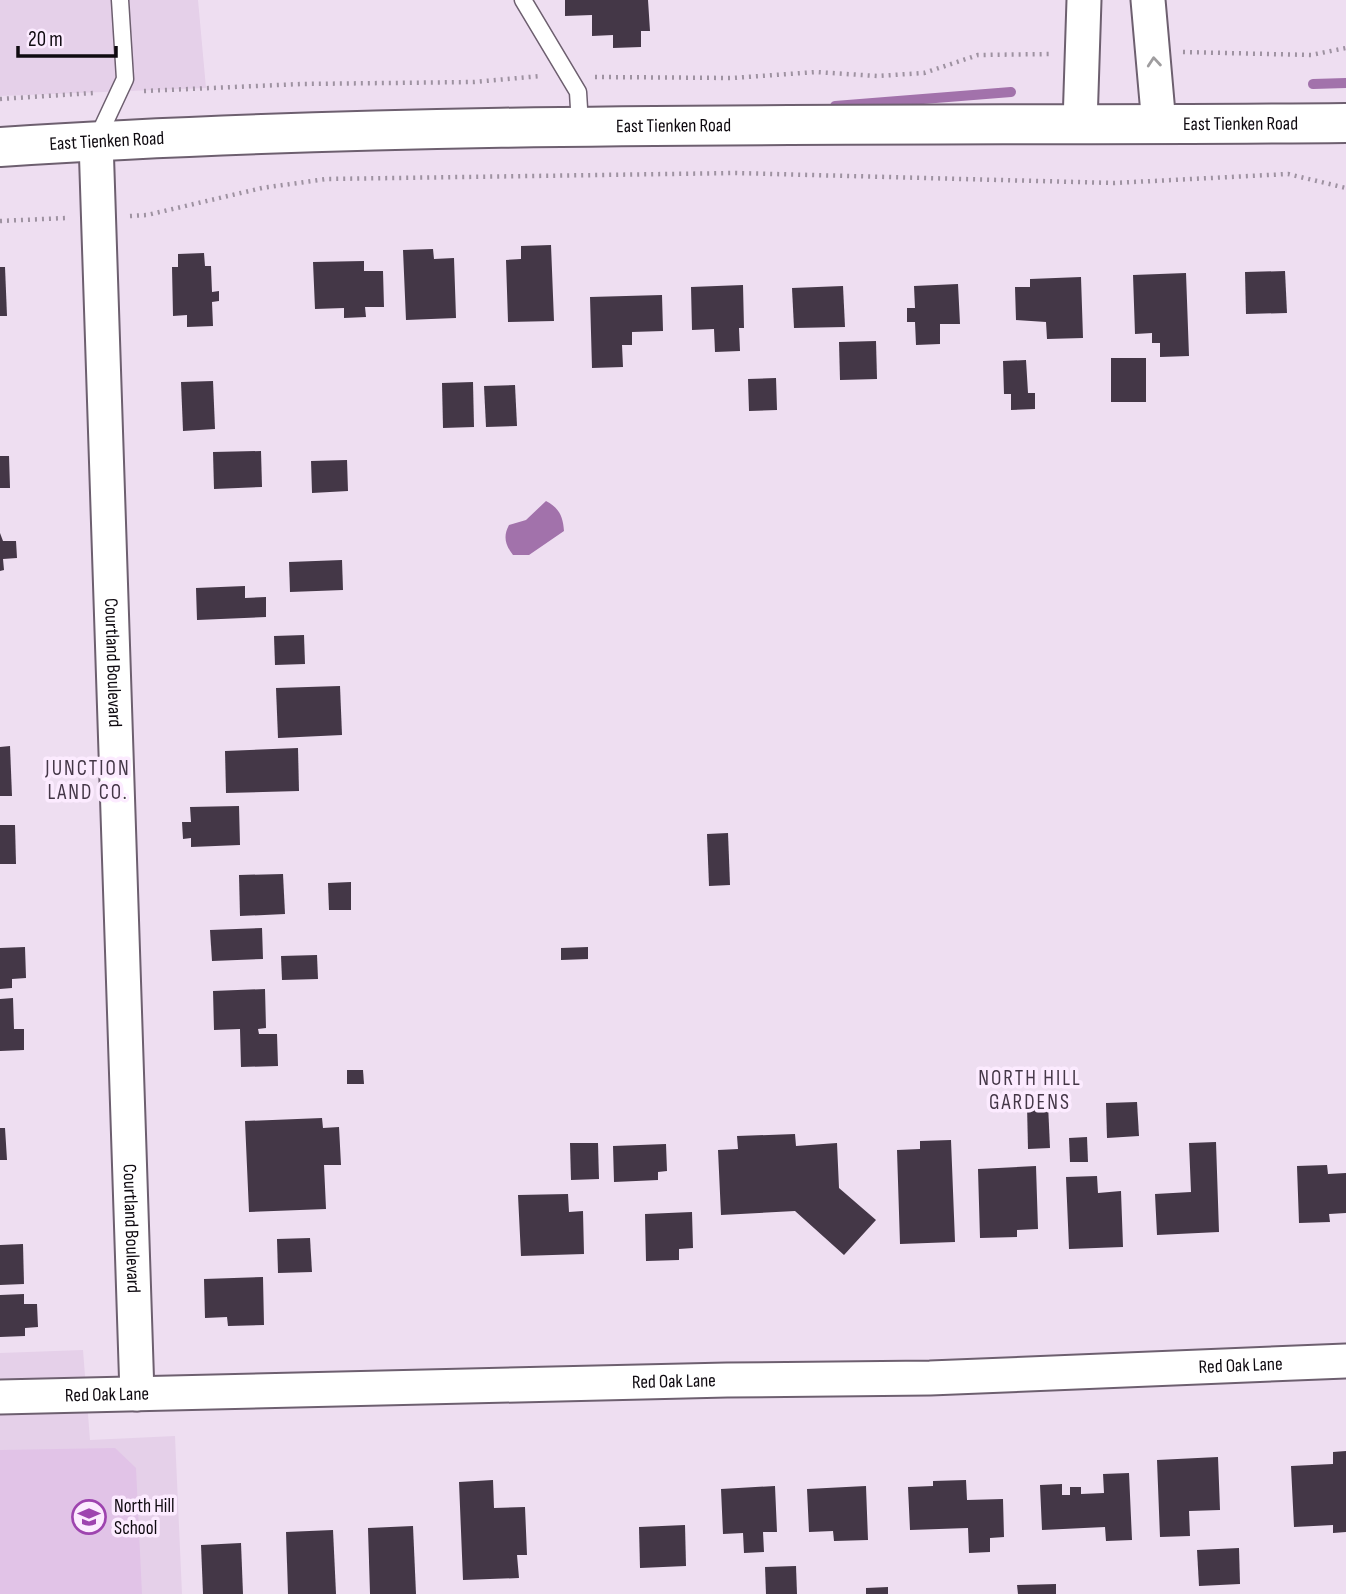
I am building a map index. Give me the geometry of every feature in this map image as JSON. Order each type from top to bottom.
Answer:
[{"type":"street","points":[[1080,124],[1084,0]]},
{"type":"street","points":[[1149,0],[1159,125]]},
{"type":"street","name":"East Tienken Road","points":[[0,147],[96,141],[580,125],[1346,123]]},
{"type":"street","name":"Courtland Boulevard","points":[[96,141],[138,1394]]},
{"type":"street","name":"Red Oak Lane","points":[[0,1397],[930,1378],[1346,1361]]},
{"type":"lane","points":[[96,141],[125,79],[120,0]]},
{"type":"lane","points":[[523,0],[578,92],[580,125]]},
{"type":"path","points":[[1153,53],[1311,55],[1346,48]]},
{"type":"path","points":[[0,99],[118,92],[568,77],[733,78],[816,72],[877,76],[923,73],[978,55],[1083,54]]},
{"type":"path","points":[[0,221],[147,215],[262,188],[326,179],[736,173],[1114,183],[1288,174],[1346,188]]},
{"type":"shaded area","points":[[0,0],[198,0],[206,88],[0,96]]},
{"type":"shaded area","points":[[546,501],[560,513],[564,531],[529,555],[513,555],[506,540],[509,525],[526,520]]},
{"type":"shaded area","name":"North Hill School","points":[[83,1350],[90,1440],[175,1436],[182,1594],[0,1594],[0,1353]]},
{"type":"shaded area","points":[[115,1448],[136,1468],[142,1594],[0,1594],[0,1450]]},
{"type":"building","points":[[565,0],[648,0],[650,31],[641,31],[641,47],[613,48],[613,35],[592,36],[592,15],[565,16]]},
{"type":"building","points":[[551,245],[554,321],[508,322],[506,260],[521,259],[521,246]]},
{"type":"building","points":[[433,249],[434,259],[454,258],[456,318],[406,320],[403,250]]},
{"type":"building","points":[[204,253],[205,266],[211,266],[212,292],[219,291],[219,301],[212,302],[213,326],[187,327],[187,315],[173,316],[172,267],[178,267],[178,254]]},
{"type":"building","points":[[364,261],[364,271],[383,271],[384,307],[365,307],[366,317],[344,318],[344,308],[315,309],[313,262]]},
{"type":"building","points":[[0,267],[5,267],[7,316],[0,316]]},
{"type":"building","points":[[1285,271],[1287,313],[1246,314],[1245,272]]},
{"type":"building","points":[[1186,273],[1189,356],[1160,357],[1160,343],[1152,343],[1152,333],[1135,334],[1133,275]]},
{"type":"building","points":[[1081,277],[1083,338],[1047,339],[1046,322],[1016,320],[1015,287],[1030,287],[1030,279]]},
{"type":"building","points":[[958,284],[960,324],[940,324],[940,344],[916,345],[915,322],[907,322],[907,308],[915,308],[914,286]]},
{"type":"building","points":[[743,285],[744,328],[739,328],[740,351],[715,352],[714,329],[692,330],[691,287]]},
{"type":"building","points":[[843,286],[845,327],[794,328],[792,288]]},
{"type":"building","points":[[662,295],[663,331],[632,332],[632,345],[622,345],[623,367],[592,368],[590,297]]},
{"type":"building","points":[[876,341],[877,379],[840,380],[839,342]]},
{"type":"building","points":[[1111,358],[1146,358],[1146,402],[1111,402]]},
{"type":"building","points":[[1026,360],[1028,393],[1035,393],[1035,409],[1011,410],[1011,394],[1004,394],[1003,361]]},
{"type":"building","points":[[776,378],[777,410],[749,411],[748,379]]},
{"type":"building","points":[[213,381],[215,429],[183,431],[181,382]]},
{"type":"building","points":[[473,382],[474,427],[443,428],[442,383]]},
{"type":"building","points":[[515,385],[517,426],[486,427],[484,386]]},
{"type":"building","points":[[261,451],[262,487],[214,489],[213,452]]},
{"type":"building","points":[[0,456],[9,456],[10,488],[0,488]]},
{"type":"building","points":[[347,460],[348,491],[312,493],[311,461]]},
{"type":"building","points":[[0,533],[3,541],[16,541],[17,558],[3,559],[4,570],[0,571]]},
{"type":"building","points":[[342,560],[343,590],[290,592],[289,562]]},
{"type":"building","points":[[245,586],[245,598],[266,597],[266,617],[197,620],[196,588]]},
{"type":"building","points":[[304,635],[305,664],[275,665],[274,636]]},
{"type":"building","points":[[340,686],[342,735],[278,738],[276,688]]},
{"type":"building","points":[[10,746],[12,796],[0,796],[0,747]]},
{"type":"building","points":[[298,748],[299,791],[226,793],[225,751]]},
{"type":"building","points":[[239,806],[240,845],[191,847],[191,838],[183,839],[182,822],[191,822],[190,807]]},
{"type":"building","points":[[0,825],[15,825],[16,864],[0,864]]},
{"type":"building","points":[[728,833],[730,885],[709,886],[707,834]]},
{"type":"building","points":[[283,874],[285,914],[240,916],[239,875]]},
{"type":"building","points":[[351,882],[351,910],[329,910],[328,883]]},
{"type":"building","points":[[262,928],[263,959],[212,961],[210,930]]},
{"type":"building","points":[[25,947],[26,978],[12,979],[12,988],[0,989],[0,948]]},
{"type":"building","points":[[588,947],[588,959],[561,960],[561,948]]},
{"type":"building","points":[[317,955],[318,979],[282,980],[281,956]]},
{"type":"building","points":[[265,989],[266,1028],[258,1029],[259,1034],[277,1034],[278,1066],[241,1067],[240,1029],[214,1030],[213,991]]},
{"type":"building","points":[[13,998],[14,1029],[24,1029],[24,1050],[0,1051],[0,999]]},
{"type":"building","points":[[347,1070],[363,1070],[364,1084],[347,1084]]},
{"type":"building","points":[[1137,1102],[1139,1136],[1107,1138],[1106,1103]]},
{"type":"building","points":[[1048,1104],[1050,1148],[1028,1149],[1027,1105]]},
{"type":"building","points":[[322,1118],[323,1128],[339,1127],[341,1165],[324,1165],[326,1209],[249,1212],[245,1121]]},
{"type":"building","points":[[0,1128],[5,1128],[7,1160],[0,1160]]},
{"type":"building","points":[[795,1134],[796,1146],[837,1143],[839,1188],[876,1220],[844,1255],[795,1211],[721,1215],[718,1150],[738,1149],[737,1136]]},
{"type":"building","points":[[1087,1137],[1088,1162],[1070,1162],[1069,1138]]},
{"type":"building","points":[[951,1140],[955,1242],[900,1244],[897,1150],[920,1149],[920,1141]]},
{"type":"building","points":[[1216,1142],[1219,1232],[1157,1235],[1155,1194],[1191,1192],[1189,1143]]},
{"type":"building","points":[[570,1143],[598,1143],[599,1179],[571,1180]]},
{"type":"building","points":[[666,1144],[667,1171],[658,1172],[658,1180],[614,1182],[613,1146]]},
{"type":"building","points":[[1327,1165],[1328,1174],[1346,1173],[1346,1213],[1329,1214],[1330,1222],[1299,1223],[1297,1166]]},
{"type":"building","points":[[1036,1166],[1038,1229],[1017,1230],[1017,1237],[980,1238],[978,1169]]},
{"type":"building","points":[[1097,1176],[1098,1193],[1121,1191],[1123,1247],[1069,1249],[1066,1177]]},
{"type":"building","points":[[568,1194],[569,1212],[583,1211],[584,1254],[521,1256],[518,1195]]},
{"type":"building","points":[[692,1212],[693,1248],[679,1249],[679,1260],[646,1261],[645,1214]]},
{"type":"building","points":[[310,1238],[312,1272],[278,1273],[277,1239]]},
{"type":"building","points":[[23,1244],[24,1284],[0,1285],[0,1245]]},
{"type":"building","points":[[263,1277],[264,1325],[228,1326],[227,1317],[205,1318],[204,1279]]},
{"type":"building","points":[[24,1294],[24,1304],[37,1304],[38,1327],[25,1328],[25,1336],[0,1337],[0,1295]]},
{"type":"building","points":[[1346,1451],[1346,1532],[1333,1533],[1333,1525],[1294,1527],[1291,1466],[1333,1464],[1333,1452]]},
{"type":"building","points":[[1218,1457],[1220,1510],[1189,1511],[1190,1536],[1160,1537],[1157,1460]]},
{"type":"building","points":[[1129,1473],[1132,1540],[1106,1541],[1105,1527],[1042,1530],[1040,1485],[1062,1484],[1062,1495],[1070,1495],[1070,1487],[1081,1487],[1081,1494],[1104,1493],[1103,1474]]},
{"type":"building","points":[[493,1480],[494,1508],[525,1507],[527,1555],[517,1555],[519,1578],[463,1580],[459,1482]]},
{"type":"building","points":[[966,1480],[967,1500],[1003,1499],[1004,1537],[990,1538],[990,1552],[969,1553],[968,1528],[910,1530],[908,1487],[933,1486],[933,1481]]},
{"type":"building","points":[[775,1486],[777,1532],[763,1532],[764,1552],[744,1553],[743,1533],[723,1534],[721,1489]]},
{"type":"building","points":[[866,1486],[868,1540],[834,1541],[833,1531],[809,1532],[807,1489]]},
{"type":"building","points":[[685,1525],[686,1566],[640,1568],[639,1527]]},
{"type":"building","points":[[413,1526],[416,1594],[370,1594],[368,1528]]},
{"type":"building","points":[[333,1530],[336,1594],[288,1594],[286,1532]]},
{"type":"building","points":[[241,1543],[243,1594],[203,1594],[201,1545]]},
{"type":"building","points":[[1239,1548],[1240,1584],[1199,1586],[1197,1550]]},
{"type":"building","points":[[796,1566],[797,1594],[766,1594],[765,1567]]},
{"type":"building","points":[[1056,1584],[1056,1594],[1018,1594],[1017,1585]]},
{"type":"building","points":[[888,1587],[888,1594],[866,1594],[866,1588]]},
{"type":"waterway","points":[[1313,84],[1346,83]]},
{"type":"waterway","points":[[835,106],[1011,92]]},
{"type":"place","name":"North Hill School","points":[[89,1517]]},
{"type":"district","name":"JUNCTION LAND CO.","points":[[88,780]]},
{"type":"district","name":"NORTH HILL GARDENS","points":[[1030,1090]]}]
